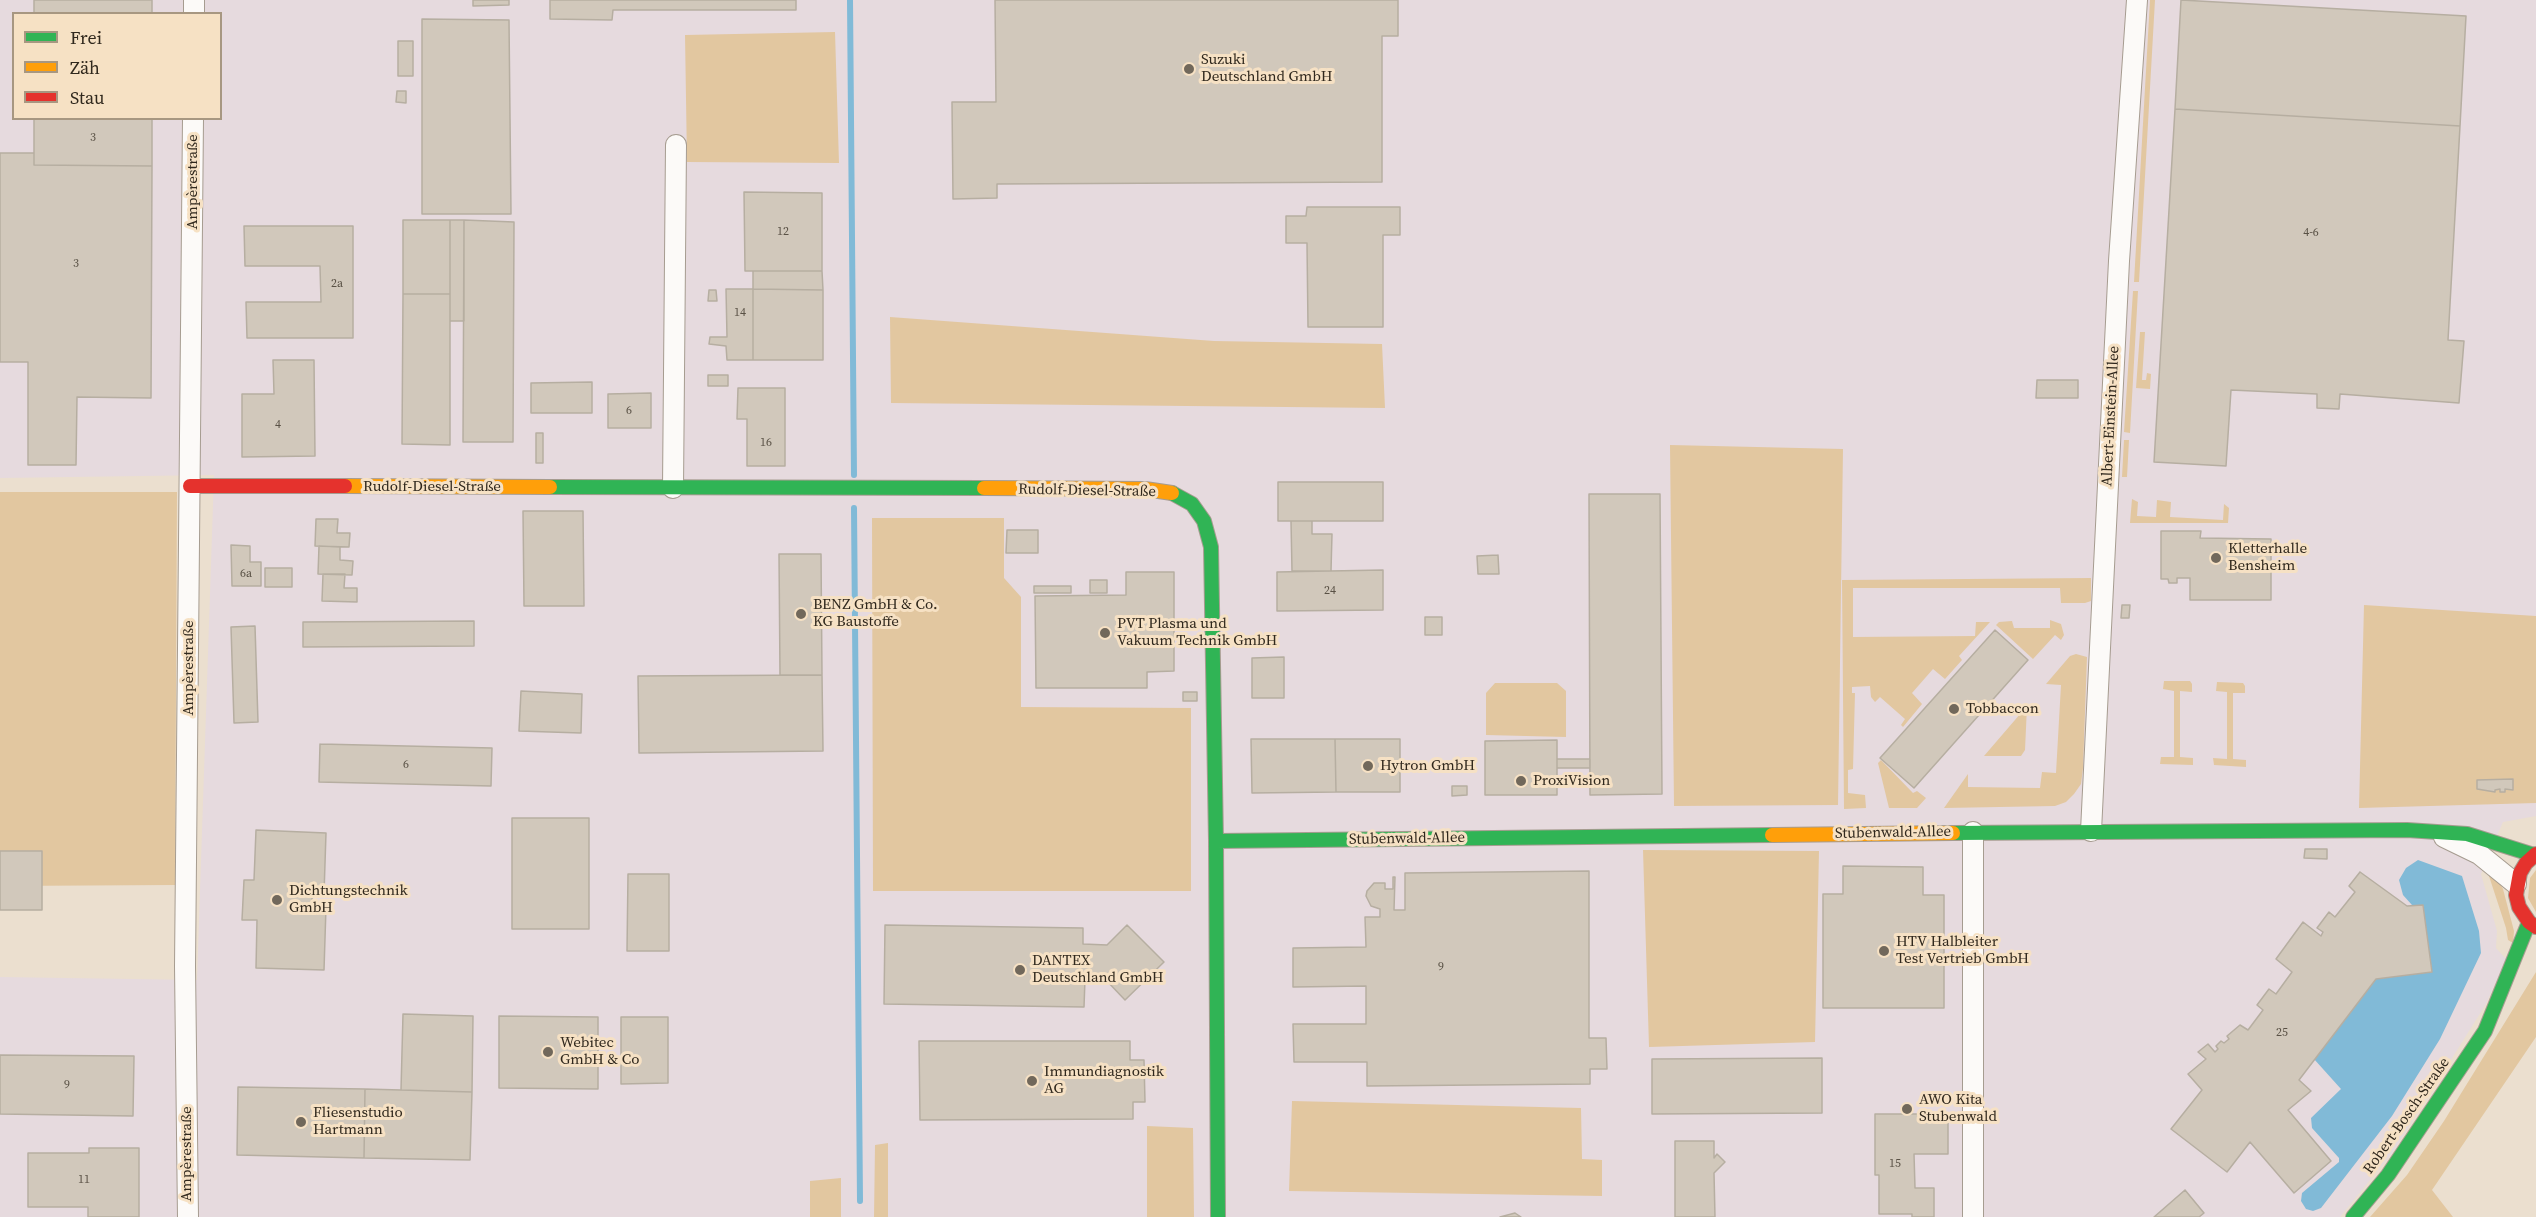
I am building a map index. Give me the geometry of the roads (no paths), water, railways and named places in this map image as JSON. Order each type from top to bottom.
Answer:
[{"type":"street","name":"Albert-Einstein-Allee","points":[[2091,831],[2119,261],[2137,0]]},
{"type":"street","name":"Ampèrestraße","points":[[188,1217],[186,954],[193,120]]},
{"type":"street","points":[[673,488],[676,145]]},
{"type":"street","name":"Rudolf-Diesel-Straße","points":[[190,486],[1145,489],[1172,494],[1192,504],[1204,521],[1211,547],[1216,841]]},
{"type":"street","name":"Stubenwald-Allee","points":[[1216,841],[2299,829],[2467,834],[2535,854]]},
{"type":"street","name":"Stubenwald-Allee","points":[[1973,832],[1973,1217]]},
{"type":"street","name":"Stubenwald-Allee","points":[[2434,832],[2479,854],[2516,884]]},
{"type":"street","points":[[1216,841],[1218,1217]]},
{"type":"street","points":[[2532,924],[2519,907],[2516,884],[2520,873],[2535,854]]},
{"type":"street","name":"Robert-Bosch-Straße","points":[[2485,1031],[2532,924]]},
{"type":"street","name":"Robert-Bosch-Straße","points":[[2353,1217],[2388,1175],[2485,1031],[2513,996]]},
{"type":"water","points":[[2418,860],[2462,876],[2479,931],[2481,953],[2440,1039],[2392,1116],[2321,1208],[2313,1211],[2306,1209],[2301,1201],[2302,1193],[2339,1162],[2339,1158],[2312,1128],[2311,1118],[2341,1089],[2314,1059],[2376,979],[2432,972],[2423,905],[2412,905],[2403,895],[2399,880],[2406,868]]},
{"type":"waterway","points":[[850,0],[854,475]]},
{"type":"waterway","points":[[854,508],[860,1201]]},
{"type":"place","name":"Suzuki Deutschland GmbH","points":[[1189,69]]},
{"type":"place","name":"Kletterhalle Bensheim","points":[[2216,558]]},
{"type":"place","name":"BENZ GmbH & Co. KG Baustoffe","points":[[801,614]]},
{"type":"place","name":"PVT Plasma und Vakuum Technik GmbH","points":[[1105,633]]},
{"type":"place","name":"Tobbaccon","points":[[1954,709]]},
{"type":"place","name":"Hytron GmbH","points":[[1368,766]]},
{"type":"place","name":"ProxiVision","points":[[1521,781]]},
{"type":"place","name":"Dichtungstechnik GmbH","points":[[277,900]]},
{"type":"place","name":"HTV Halbleiter Test Vertrieb GmbH","points":[[1884,951]]},
{"type":"place","name":"DANTEX Deutschland GmbH","points":[[1020,970]]},
{"type":"place","name":"Webitec GmbH & Co","points":[[548,1052]]},
{"type":"place","name":"Immundiagnostik AG","points":[[1032,1081]]},
{"type":"place","name":"AWO Kita Stubenwald","points":[[1907,1109]]},
{"type":"place","name":"Fliesenstudio Hartmann","points":[[301,1122]]}]
